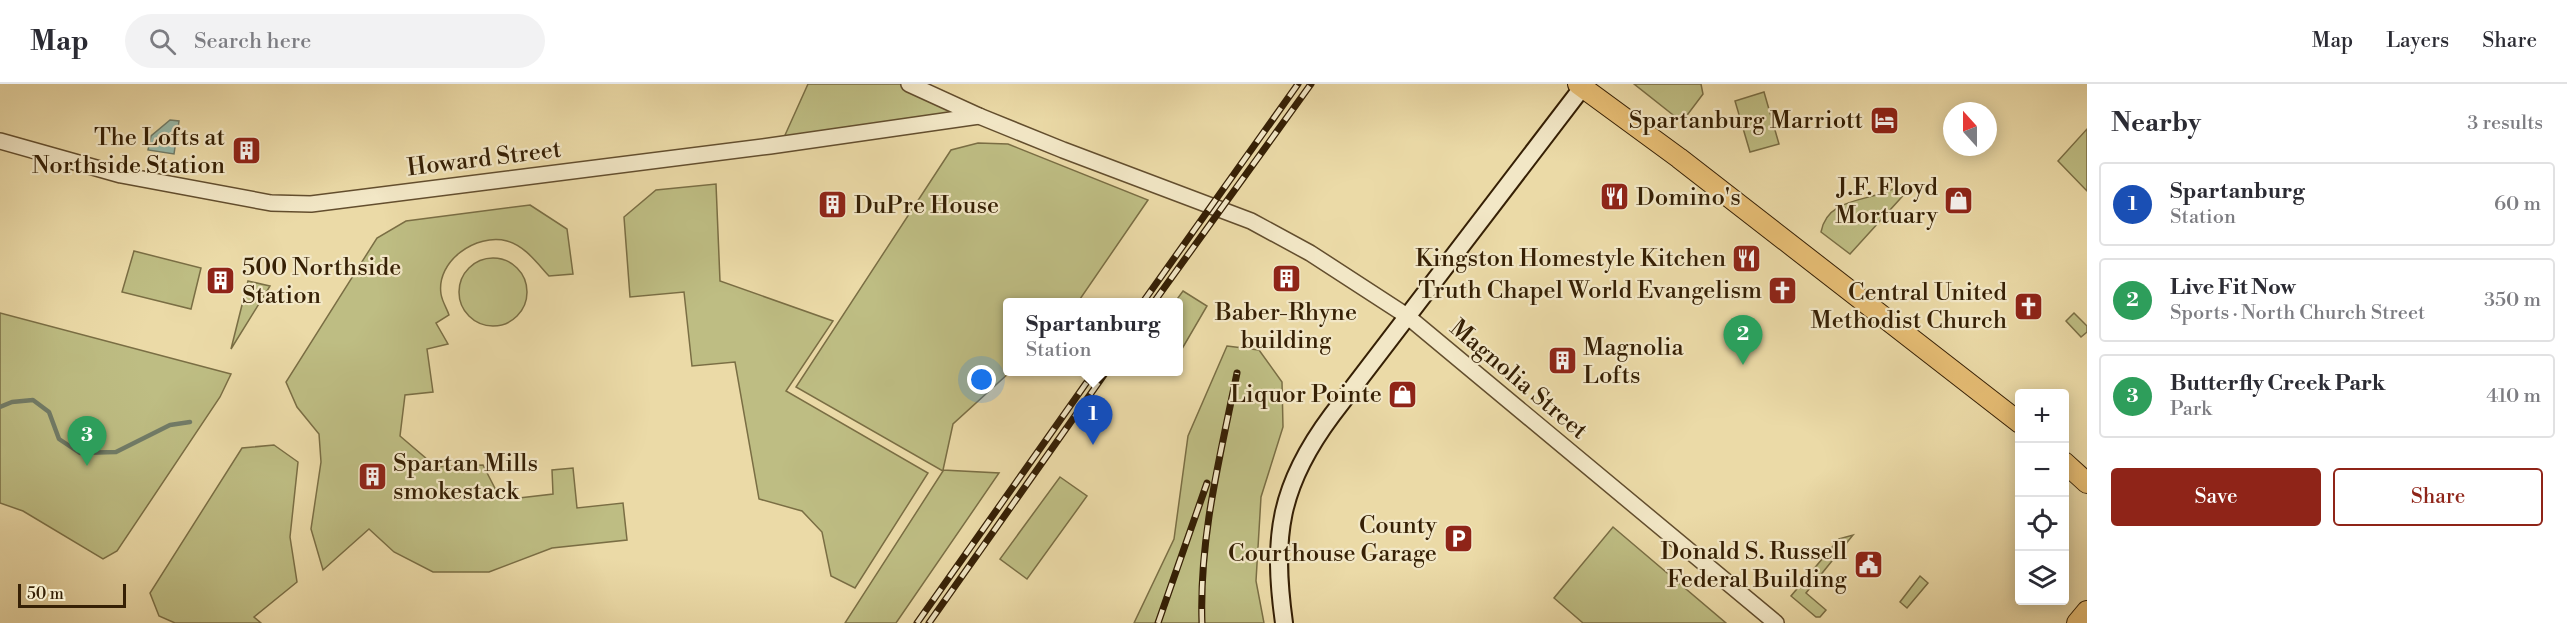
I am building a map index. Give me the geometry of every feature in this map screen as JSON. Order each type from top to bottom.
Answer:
[{"type":"main road","points":[[1284,623],[1278,562],[1279,531],[1293,479],[1318,434],[1582,85],[2015,420]]},
{"type":"main road","points":[[2069,467],[2087,483]]},
{"type":"main road","points":[[2077,623],[2087,611]]},
{"type":"street","name":"Magnolia Street","points":[[909,84],[979,116],[1251,220],[1310,252],[1407,316],[1776,623]]},
{"type":"street","name":"Howard Street","points":[[0,141],[121,175],[271,203],[311,204],[759,147],[979,116]]},
{"type":"shaded area","points":[[808,84],[909,84],[979,116],[781,144]]},
{"type":"shaded area","points":[[1634,84],[1701,84],[1703,94],[1682,122]]},
{"type":"shaded area","points":[[1764,92],[1779,144],[1750,152],[1735,101]]},
{"type":"shaded area","points":[[170,120],[179,121],[174,154],[148,150],[151,136]]},
{"type":"shaded area","points":[[2087,129],[2087,191],[2058,161]]},
{"type":"shaded area","points":[[978,143],[1008,144],[1148,200],[1081,298],[1003,298],[1003,376],[1006,376],[953,424],[943,470],[999,473],[896,623],[845,623],[943,471],[796,387],[951,150]]},
{"type":"shaded area","points":[[716,184],[720,281],[833,321],[786,391],[928,473],[855,588],[831,576],[822,532],[802,511],[759,499],[735,362],[692,366],[684,292],[630,297],[624,217],[656,190]]},
{"type":"shaded area","points":[[1903,184],[1909,189],[1850,254],[1821,232],[1825,221],[1838,208]]},
{"type":"shaded area","points":[[530,205],[567,229],[573,274],[549,276],[525,251],[507,241],[483,241],[460,252],[445,271],[441,282],[441,294],[449,315],[436,323],[448,344],[427,349],[433,392],[405,395],[400,436],[428,460],[431,467],[483,465],[501,500],[553,494],[552,470],[573,468],[577,508],[623,503],[627,540],[552,548],[489,572],[433,572],[394,552],[369,529],[323,570],[311,529],[321,462],[319,434],[297,407],[286,382],[377,238],[406,221]]},
{"type":"shaded area","points":[[134,251],[201,268],[191,309],[122,292]]},
{"type":"shaded area","points":[[486,258],[500,258],[512,263],[522,273],[527,292],[522,311],[512,321],[500,326],[486,326],[474,321],[464,311],[459,299],[459,285],[464,273],[474,263]]},
{"type":"shaded area","points":[[248,281],[270,286],[231,349]]},
{"type":"shaded area","points":[[1183,291],[1207,306],[1183,347],[1183,298],[1178,298]]},
{"type":"shaded area","points":[[0,313],[231,374],[220,397],[117,551],[103,559],[23,511],[0,503]]},
{"type":"shaded area","points":[[2074,313],[2087,326],[2087,332],[2081,337],[2066,321]]},
{"type":"shaded area","points":[[1227,346],[1259,350],[1282,382],[1283,427],[1261,497],[1256,581],[1264,623],[1134,623],[1174,539],[1188,436]]},
{"type":"shaded area","points":[[274,445],[298,462],[290,537],[297,582],[254,617],[261,623],[175,623],[159,616],[150,593],[242,448]]},
{"type":"shaded area","points":[[1060,477],[1087,496],[1027,579],[1000,559]]},
{"type":"shaded area","points":[[1613,527],[1726,623],[1583,623],[1554,598]]},
{"type":"shaded area","points":[[1853,535],[1806,593],[1826,610],[1820,617],[1816,617],[1791,596],[1839,539]]},
{"type":"shaded area","points":[[1920,576],[1928,583],[1907,608],[1900,602]]},
{"type":"waterway","points":[[0,407],[12,402],[33,400],[49,412],[59,439],[80,453],[116,452],[170,425],[190,422]]},
{"type":"railway","points":[[1146,298],[1298,84]]},
{"type":"railway","points":[[1157,298],[1311,84]]},
{"type":"railway","points":[[1202,623],[1207,529],[1237,373]]},
{"type":"railway","points":[[917,623],[1091,376]]},
{"type":"railway","points":[[929,623],[1103,376]]},
{"type":"railway","points":[[1158,623],[1207,483]]},
{"type":"place","name":"Spartanburg Marriott","points":[[1884,120]]},
{"type":"place","name":"The Lofts at Northside Station","points":[[246,151]]},
{"type":"place","name":"Domino's","points":[[1615,197]]},
{"type":"place","name":"J.F. Floyd Mortuary","points":[[1959,201]]},
{"type":"place","name":"DuPre House","points":[[833,205]]},
{"type":"place","name":"Kingston Homestyle Kitchen","points":[[1747,258]]},
{"type":"place","name":"Baber-Rhyne building","points":[[1286,279]]},
{"type":"place","name":"500 Northside Station","points":[[221,281]]},
{"type":"place","name":"Truth Chapel World Evangelism","points":[[1783,290]]},
{"type":"place","name":"Central United Methodist Church","points":[[2028,306]]},
{"type":"place","name":"Magnolia Lofts","points":[[1562,361]]},
{"type":"place","name":"Live Fit Now","points":[[1743,365]]},
{"type":"place","name":"Liquor Pointe","points":[[1403,394]]},
{"type":"place","name":"Spartanburg","points":[[1093,445]]},
{"type":"place","name":"Butterfly Creek Park","points":[[87,466]]},
{"type":"place","name":"Spartan Mills smokestack","points":[[372,477]]},
{"type":"place","name":"County Courthouse Garage","points":[[1458,539]]},
{"type":"place","name":"Donald S. Russell Federal Building","points":[[1868,565]]}]
